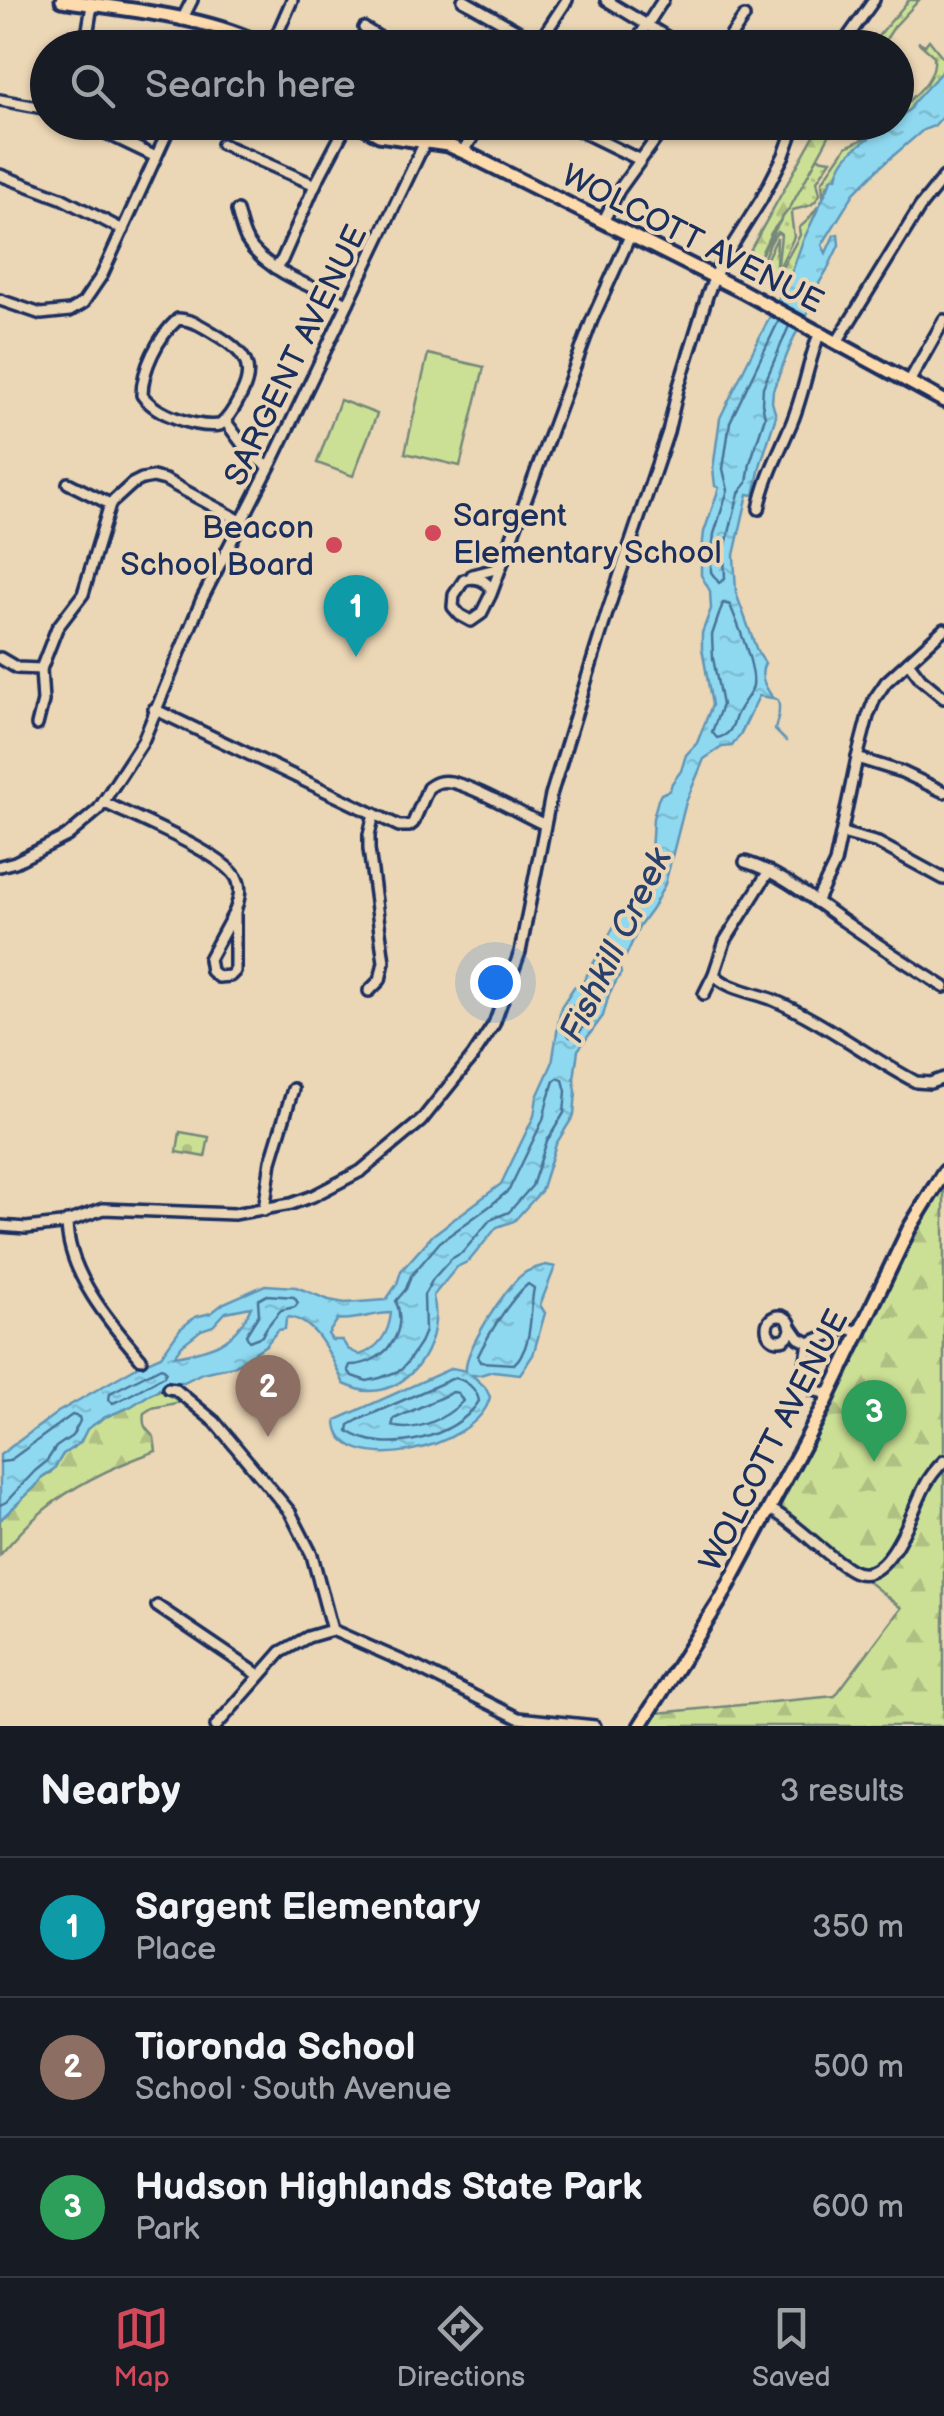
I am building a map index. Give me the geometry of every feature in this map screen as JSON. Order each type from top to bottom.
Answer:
[{"type":"main road","points":[[62,0],[228,30]]},
{"type":"main road","name":"WOLCOTT AVENUE","points":[[413,140],[448,145],[742,291],[944,401]]},
{"type":"main road","name":"WOLCOTT AVENUE","points":[[640,1726],[722,1600],[830,1394],[908,1229],[944,1172]]},
{"type":"street","points":[[182,20],[192,0]]},
{"type":"street","points":[[278,30],[292,0]]},
{"type":"street","points":[[463,0],[512,30]]},
{"type":"street","points":[[547,30],[566,0]]},
{"type":"street","points":[[606,0],[656,30]]},
{"type":"street","points":[[643,30],[663,0]]},
{"type":"street","points":[[853,30],[874,0]]},
{"type":"street","points":[[88,30],[92,5]]},
{"type":"street","points":[[735,30],[744,17]]},
{"type":"street","points":[[0,100],[30,106]]},
{"type":"street","points":[[121,140],[156,157]]},
{"type":"street","points":[[0,300],[41,314],[62,313],[77,307],[95,288],[164,140]]},
{"type":"street","points":[[275,268],[341,140]]},
{"type":"street","points":[[462,152],[471,140]]},
{"type":"street","points":[[599,140],[640,160]]},
{"type":"street","points":[[603,222],[619,190],[655,140]]},
{"type":"street","points":[[0,1226],[26,1228],[67,1222],[103,1209],[222,1216],[264,1210],[313,1196],[360,1170],[421,1121],[473,1056],[494,1024],[520,952],[543,824],[606,613],[721,262],[761,200],[790,140]]},
{"type":"street","name":"SARGENT AVENUE","points":[[0,866],[66,836],[104,803],[142,741],[202,599],[426,142]]},
{"type":"street","points":[[222,144],[315,185]]},
{"type":"street","points":[[0,175],[60,198],[123,230]]},
{"type":"street","points":[[837,342],[920,207],[944,177]]},
{"type":"street","points":[[237,211],[247,241],[259,256],[275,268],[348,303]]},
{"type":"street","points":[[505,560],[496,568],[464,580],[452,603],[455,612],[471,621],[476,619],[491,594],[505,560],[592,320],[630,236]]},
{"type":"street","points":[[178,319],[192,321],[229,342],[247,363],[248,381],[226,422],[210,426],[179,420],[146,402],[142,395],[146,370],[167,330],[178,319]]},
{"type":"street","points":[[908,382],[944,320]]},
{"type":"street","points":[[759,509],[766,479],[794,419],[818,331]]},
{"type":"street","points":[[226,422],[249,453],[268,467]]},
{"type":"street","points":[[38,725],[43,701],[40,669],[57,628],[83,594],[110,504],[132,484],[152,477],[241,521]]},
{"type":"street","points":[[68,484],[110,504]]},
{"type":"street","points":[[464,580],[483,580],[492,589],[491,594]]},
{"type":"street","points":[[816,902],[835,863],[875,698],[886,682],[944,629]]},
{"type":"street","points":[[0,658],[16,668],[40,669]]},
{"type":"street","points":[[908,662],[944,698]]},
{"type":"street","points":[[154,709],[399,826],[409,826],[432,784],[450,782],[543,824]]},
{"type":"street","points":[[858,758],[902,772],[944,792]]},
{"type":"street","points":[[104,803],[200,849],[232,870],[240,888],[235,911],[234,971],[230,976],[218,977],[211,970],[209,959],[235,911]]},
{"type":"street","points":[[368,991],[380,980],[384,962],[368,849],[374,814]]},
{"type":"street","points":[[842,832],[878,844],[944,879]]},
{"type":"street","points":[[745,862],[769,871],[944,987]]},
{"type":"street","points":[[704,994],[725,941],[769,871]]},
{"type":"street","points":[[714,974],[720,981],[799,1012],[916,1082],[944,1078]]},
{"type":"street","points":[[264,1210],[271,1160],[293,1090]]},
{"type":"street","points":[[67,1222],[68,1246],[82,1278],[141,1359]]},
{"type":"street","points":[[790,1325],[799,1338],[809,1343],[846,1328],[860,1332]]},
{"type":"street","points":[[809,1343],[803,1377],[812,1390],[830,1394]]},
{"type":"street","points":[[168,1388],[175,1389],[216,1422],[290,1512],[312,1555],[332,1630]]},
{"type":"street","points":[[770,1509],[854,1572],[868,1572],[879,1568],[896,1548],[932,1472],[944,1461]]},
{"type":"street","points":[[157,1606],[259,1674]]},
{"type":"street","points":[[216,1726],[281,1652],[308,1637],[332,1630],[518,1718],[595,1726]]},
{"type":"green space","points":[[909,0],[919,0],[892,30],[883,30]]},
{"type":"green space","points":[[929,40],[944,59],[944,69],[914,104],[914,96],[934,65],[934,56],[918,42],[925,45]]},
{"type":"green space","points":[[812,140],[827,140],[791,206],[771,233],[752,273],[739,277]]},
{"type":"green space","points":[[867,140],[844,161],[823,195],[822,182],[846,147]]},
{"type":"green space","points":[[817,158],[831,160],[817,181],[820,194],[812,204],[793,210],[794,237],[780,266],[778,232],[752,272],[767,243]]},
{"type":"green space","points":[[819,205],[784,286],[774,282],[800,235],[799,228]]},
{"type":"green space","points":[[777,238],[774,274],[778,276],[774,282],[759,274]]},
{"type":"green space","points":[[428,354],[484,367],[460,466],[405,453]]},
{"type":"green space","points":[[340,400],[377,414],[353,476],[317,463]]},
{"type":"green space","points":[[180,1132],[209,1137],[205,1157],[177,1152]]},
{"type":"green space","points":[[944,1176],[944,1726],[650,1726],[657,1713],[835,1696],[901,1608],[778,1509],[829,1414]]},
{"type":"green space","points":[[162,1389],[181,1402],[144,1413],[144,1424],[154,1437],[156,1451],[83,1483],[56,1500],[0,1555],[0,1520],[50,1473],[63,1454],[80,1443],[87,1429]]},
{"type":"water","points":[[944,69],[944,115],[934,126],[914,138],[914,102]]},
{"type":"water","name":"Fishkill Creek","points":[[866,140],[911,140],[854,193],[822,245],[826,253],[838,234],[839,245],[812,295],[773,390],[776,416],[754,495],[748,494],[734,555],[736,593],[765,663],[763,677],[773,698],[759,696],[732,746],[722,747],[704,759],[686,802],[665,884],[626,956],[618,962],[621,973],[603,1016],[578,1050],[574,1115],[556,1144],[541,1191],[514,1221],[497,1227],[433,1296],[430,1344],[412,1372],[400,1382],[368,1391],[344,1384],[316,1334],[309,1326],[289,1317],[285,1329],[278,1330],[266,1345],[234,1366],[173,1382],[87,1429],[80,1443],[63,1454],[54,1469],[0,1520],[0,1455],[58,1412],[161,1356],[180,1329],[195,1317],[211,1313],[265,1285],[296,1287],[345,1303],[386,1300],[401,1271],[433,1235],[501,1184],[534,1116],[537,1097],[552,1064],[561,1007],[574,987],[583,982],[638,891],[651,855],[658,800],[670,790],[686,755],[697,743],[712,705],[702,648],[702,633],[711,609],[710,591],[701,575],[701,559],[704,532],[719,488],[715,486],[713,469],[720,418],[833,177],[837,178],[851,153]],"holes":[[[251,1307],[245,1319],[220,1343],[174,1356],[182,1345],[213,1326],[226,1312]],[[391,1313],[382,1339],[360,1355],[328,1334],[338,1319]]]},
{"type":"water","points":[[546,1265],[555,1267],[540,1305],[545,1313],[533,1355],[520,1374],[493,1371],[472,1375],[490,1397],[480,1416],[461,1431],[408,1451],[382,1453],[358,1449],[342,1438],[336,1420],[452,1368],[466,1371],[478,1335],[507,1291],[525,1272]]},
{"type":"waterway","points":[[772,697],[779,704],[775,730],[786,741]]},
{"type":"place","name":"Sargent Elementary School","points":[[433,533]]},
{"type":"place","name":"Beacon School Board","points":[[334,545]]},
{"type":"place","name":"Sargent Elementary","points":[[356,657]]},
{"type":"place","name":"Tioronda School","points":[[268,1437]]},
{"type":"place","name":"Hudson Highlands State Park","points":[[874,1462]]}]
